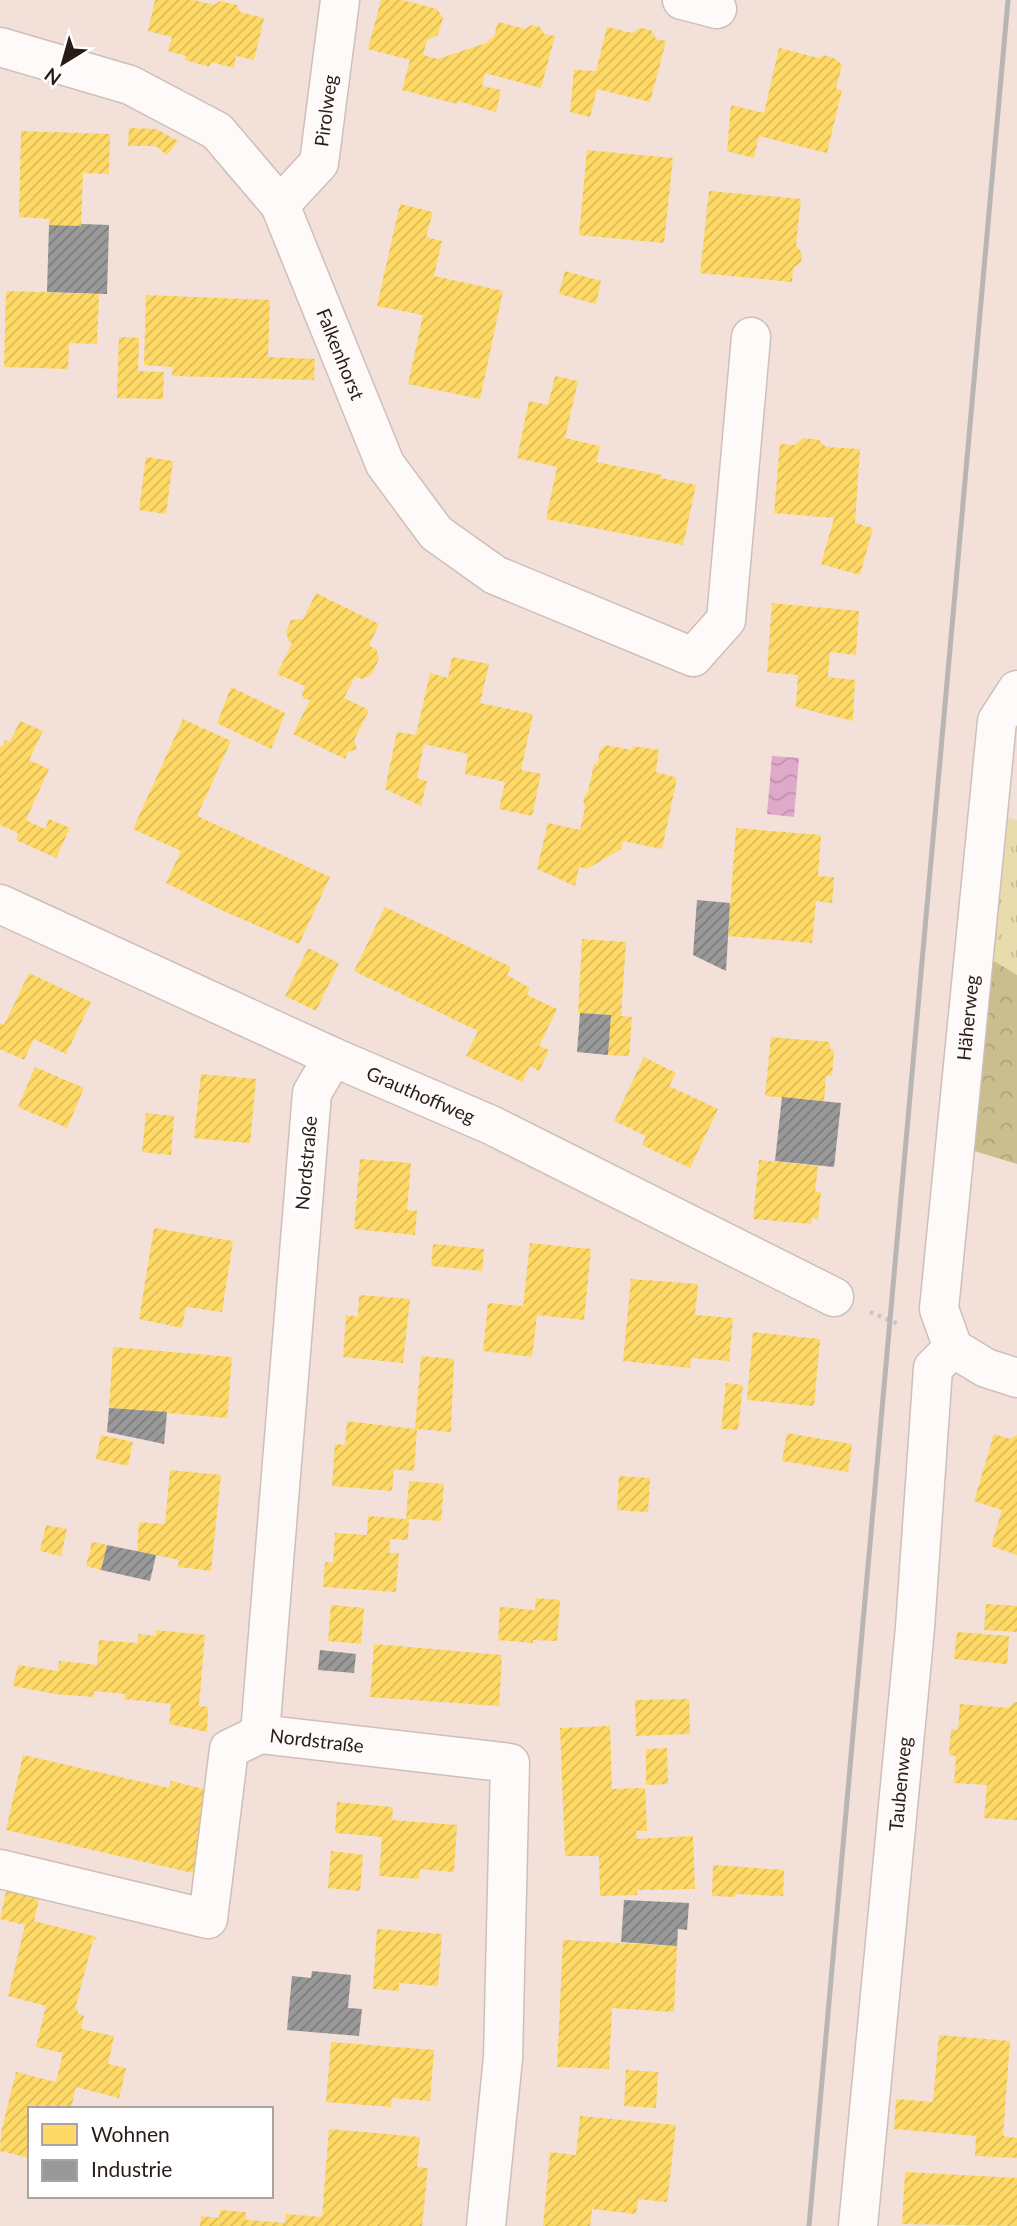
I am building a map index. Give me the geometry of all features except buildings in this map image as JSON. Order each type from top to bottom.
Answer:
[{"type":"street","name":"Pirolweg","points":[[280,205],[319,163],[340,0]]},
{"type":"street","name":"Falkenhorst","points":[[0,47],[130,85],[217,131],[280,205],[385,464],[436,533],[495,575],[693,657],[726,620],[751,337]]},
{"type":"street","name":"Häherweg","points":[[953,1348],[939,1310],[997,721],[1017,690]]},
{"type":"street","name":"Grauthoffweg","points":[[0,904],[333,1057],[491,1125],[834,1297]]},
{"type":"street","name":"Nordstraße","points":[[333,1057],[312,1093],[260,1734],[510,1763],[503,2058],[486,2226]]},
{"type":"street","points":[[953,1348],[986,1368],[1017,1378]]},
{"type":"street","name":"Taubenweg","points":[[858,2226],[915,1628],[933,1368],[953,1348]]},
{"type":"street","points":[[0,1869],[208,1919],[229,1749],[260,1734]]},
{"type":"path","points":[[834,1297],[953,1348]]},
{"type":"green space","points":[[1002,816],[1017,820],[1017,975],[989,958]]},
{"type":"green space","points":[[989,958],[1017,975],[1017,1164],[971,1150]]},
{"type":"water","points":[[772,756],[799,758],[794,817],[767,814]]},
{"type":"railway","points":[[809,2226],[1008,0]]}]
